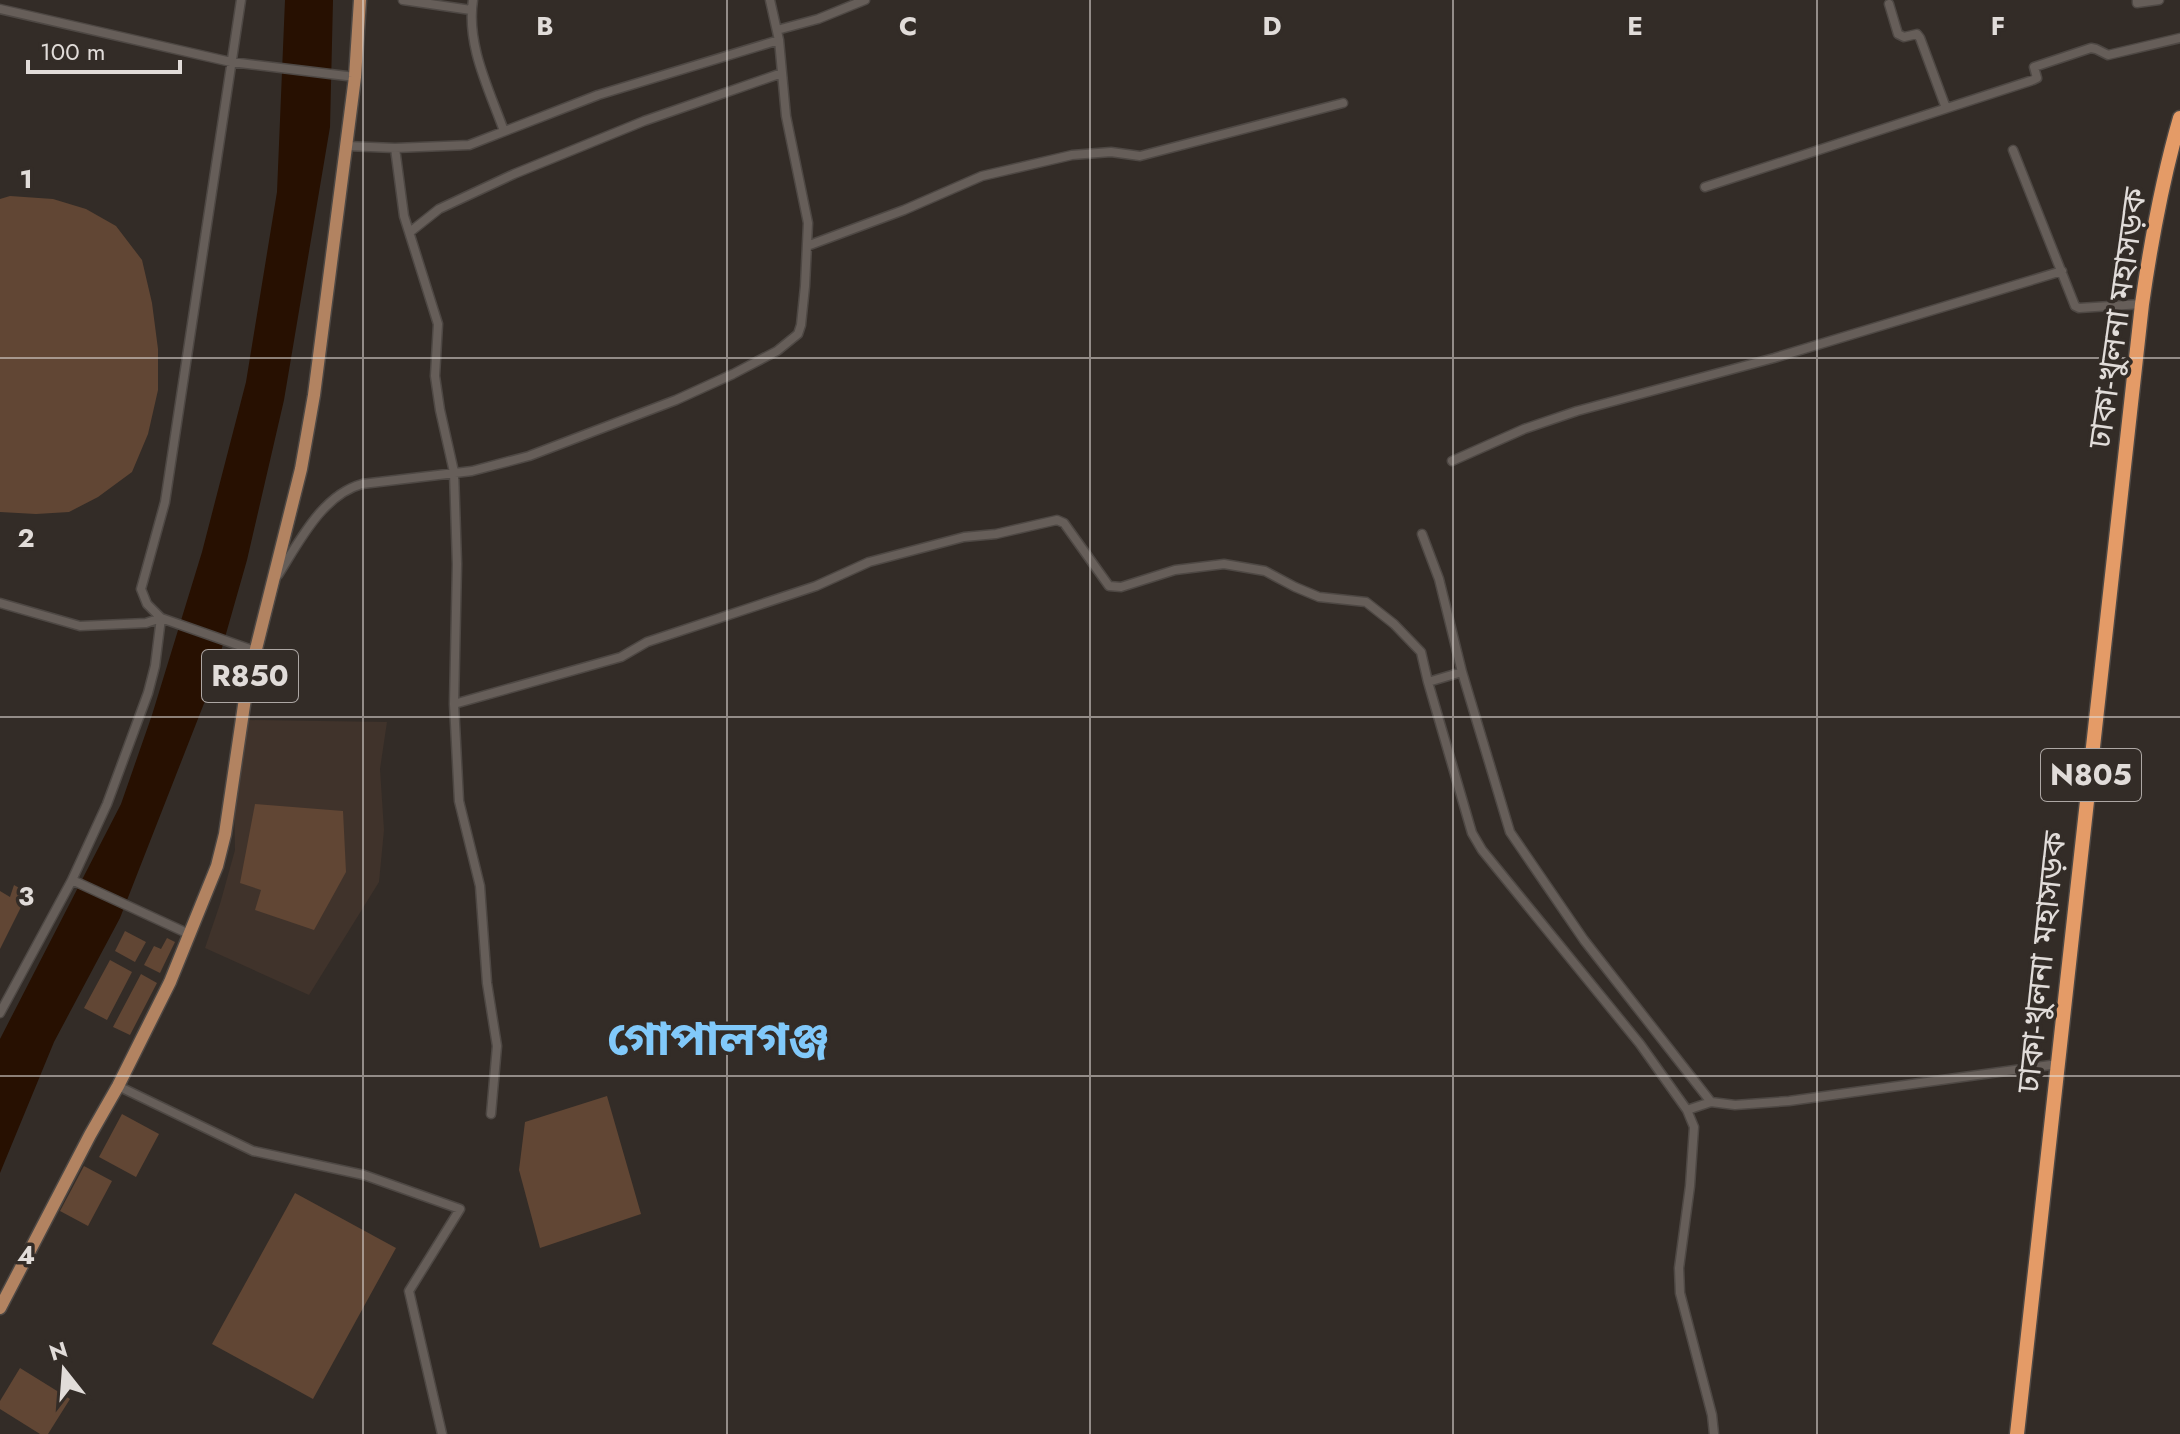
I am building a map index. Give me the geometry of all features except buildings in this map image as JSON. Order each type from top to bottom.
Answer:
[{"type":"highway","name":"ঢাকা-খুলনা মহাসড়ক","points":[[2017,1434],[2142,304],[2154,221],[2180,118]]},
{"type":"main road","name":"R850","points":[[0,1308],[170,982],[217,866],[255,651],[301,469],[314,395],[355,77],[360,0]]},
{"type":"street","points":[[241,0],[165,502],[141,589],[147,604],[165,619],[255,651]]},
{"type":"street","points":[[403,0],[471,10]]},
{"type":"street","points":[[473,0],[473,42],[504,131]]},
{"type":"street","points":[[273,582],[316,518],[349,488],[472,471],[529,456],[676,400],[777,351],[798,334],[808,223],[786,116],[778,35],[770,0]]},
{"type":"street","points":[[346,146],[469,145],[598,95],[778,35],[865,0]]},
{"type":"street","points":[[2137,0],[2137,3],[2159,0]]},
{"type":"street","points":[[1889,4],[1898,34],[1904,37],[1917,34],[1920,38],[1946,108]]},
{"type":"street","points":[[0,9],[231,62],[355,77]]},
{"type":"street","points":[[1705,187],[2033,80],[2037,78],[2034,67],[2091,48],[2108,55],[2180,38]]},
{"type":"street","points":[[410,232],[439,209],[514,174],[644,121],[782,73]]},
{"type":"street","points":[[807,246],[904,210],[982,176],[1072,155],[1111,152],[1140,156],[1343,103]]},
{"type":"street","points":[[395,148],[401,201],[438,324],[435,376],[454,472],[457,564],[454,704],[459,801],[480,886],[487,983],[497,1046],[491,1114]]},
{"type":"street","points":[[2013,150],[2075,306],[2142,304]]},
{"type":"street","points":[[1452,461],[1524,429],[1577,411],[1774,358],[2062,271]]},
{"type":"street","points":[[454,704],[621,657],[647,642],[816,586],[869,562],[964,537],[996,534],[1057,520],[1064,523],[1109,586],[1121,587],[1175,570],[1224,564],[1265,571],[1319,597],[1366,602],[1394,624],[1421,652],[1432,681],[1472,833],[1482,850],[1640,1044],[1689,1110],[1694,1127],[1679,1268],[1680,1293],[1712,1415],[1714,1434]]},
{"type":"street","points":[[1422,534],[1439,579],[1459,673],[1510,832],[1584,940],[1709,1102]]},
{"type":"street","points":[[0,603],[80,626],[146,623],[165,619]]},
{"type":"street","points":[[0,1013],[72,880],[107,804],[148,693],[165,619]]},
{"type":"street","points":[[1432,681],[1459,673]]},
{"type":"street","points":[[72,880],[189,934]]},
{"type":"street","points":[[1689,1110],[1709,1102],[1735,1105],[1789,1101],[2058,1064]]},
{"type":"street","points":[[118,1086],[253,1151],[364,1175],[460,1209],[409,1291],[442,1434]]},
{"type":"shaded area","points":[[285,0],[333,0],[330,127],[284,400],[247,560],[212,683],[120,918],[54,1042],[0,1173],[0,1039],[121,804],[202,552],[246,382],[277,192]]},
{"type":"shaded area","points":[[10,196],[53,199],[86,209],[116,226],[142,260],[152,303],[158,349],[158,390],[148,434],[132,472],[98,497],[69,512],[0,512],[0,199]]},
{"type":"shaded area","points":[[247,720],[387,722],[380,769],[384,830],[379,882],[309,995],[205,948],[235,850],[234,791]]},
{"type":"shaded area","points":[[255,804],[343,811],[346,872],[314,930],[255,910],[261,890],[240,883]]},
{"type":"shaded area","points":[[14,885],[28,893],[0,949],[0,891],[10,897]]},
{"type":"shaded area","points":[[125,931],[146,942],[135,962],[115,951]]},
{"type":"shaded area","points":[[167,938],[175,942],[160,973],[144,965],[154,946],[161,949]]},
{"type":"shaded area","points":[[110,960],[132,972],[107,1020],[84,1008]]},
{"type":"shaded area","points":[[141,974],[157,983],[130,1035],[113,1027]]},
{"type":"shaded area","points":[[607,1096],[641,1214],[540,1248],[519,1170],[525,1122]]},
{"type":"shaded area","points":[[122,1114],[159,1134],[136,1177],[99,1157]]},
{"type":"shaded area","points":[[84,1166],[112,1181],[88,1226],[60,1211]]},
{"type":"shaded area","points":[[295,1193],[396,1248],[313,1399],[212,1344]]},
{"type":"shaded area","points":[[20,1368],[70,1399],[48,1434],[40,1434],[0,1409],[0,1401]]},
{"type":"district","name":"গোপালগঞ্জ","points":[[718,1038]]}]
